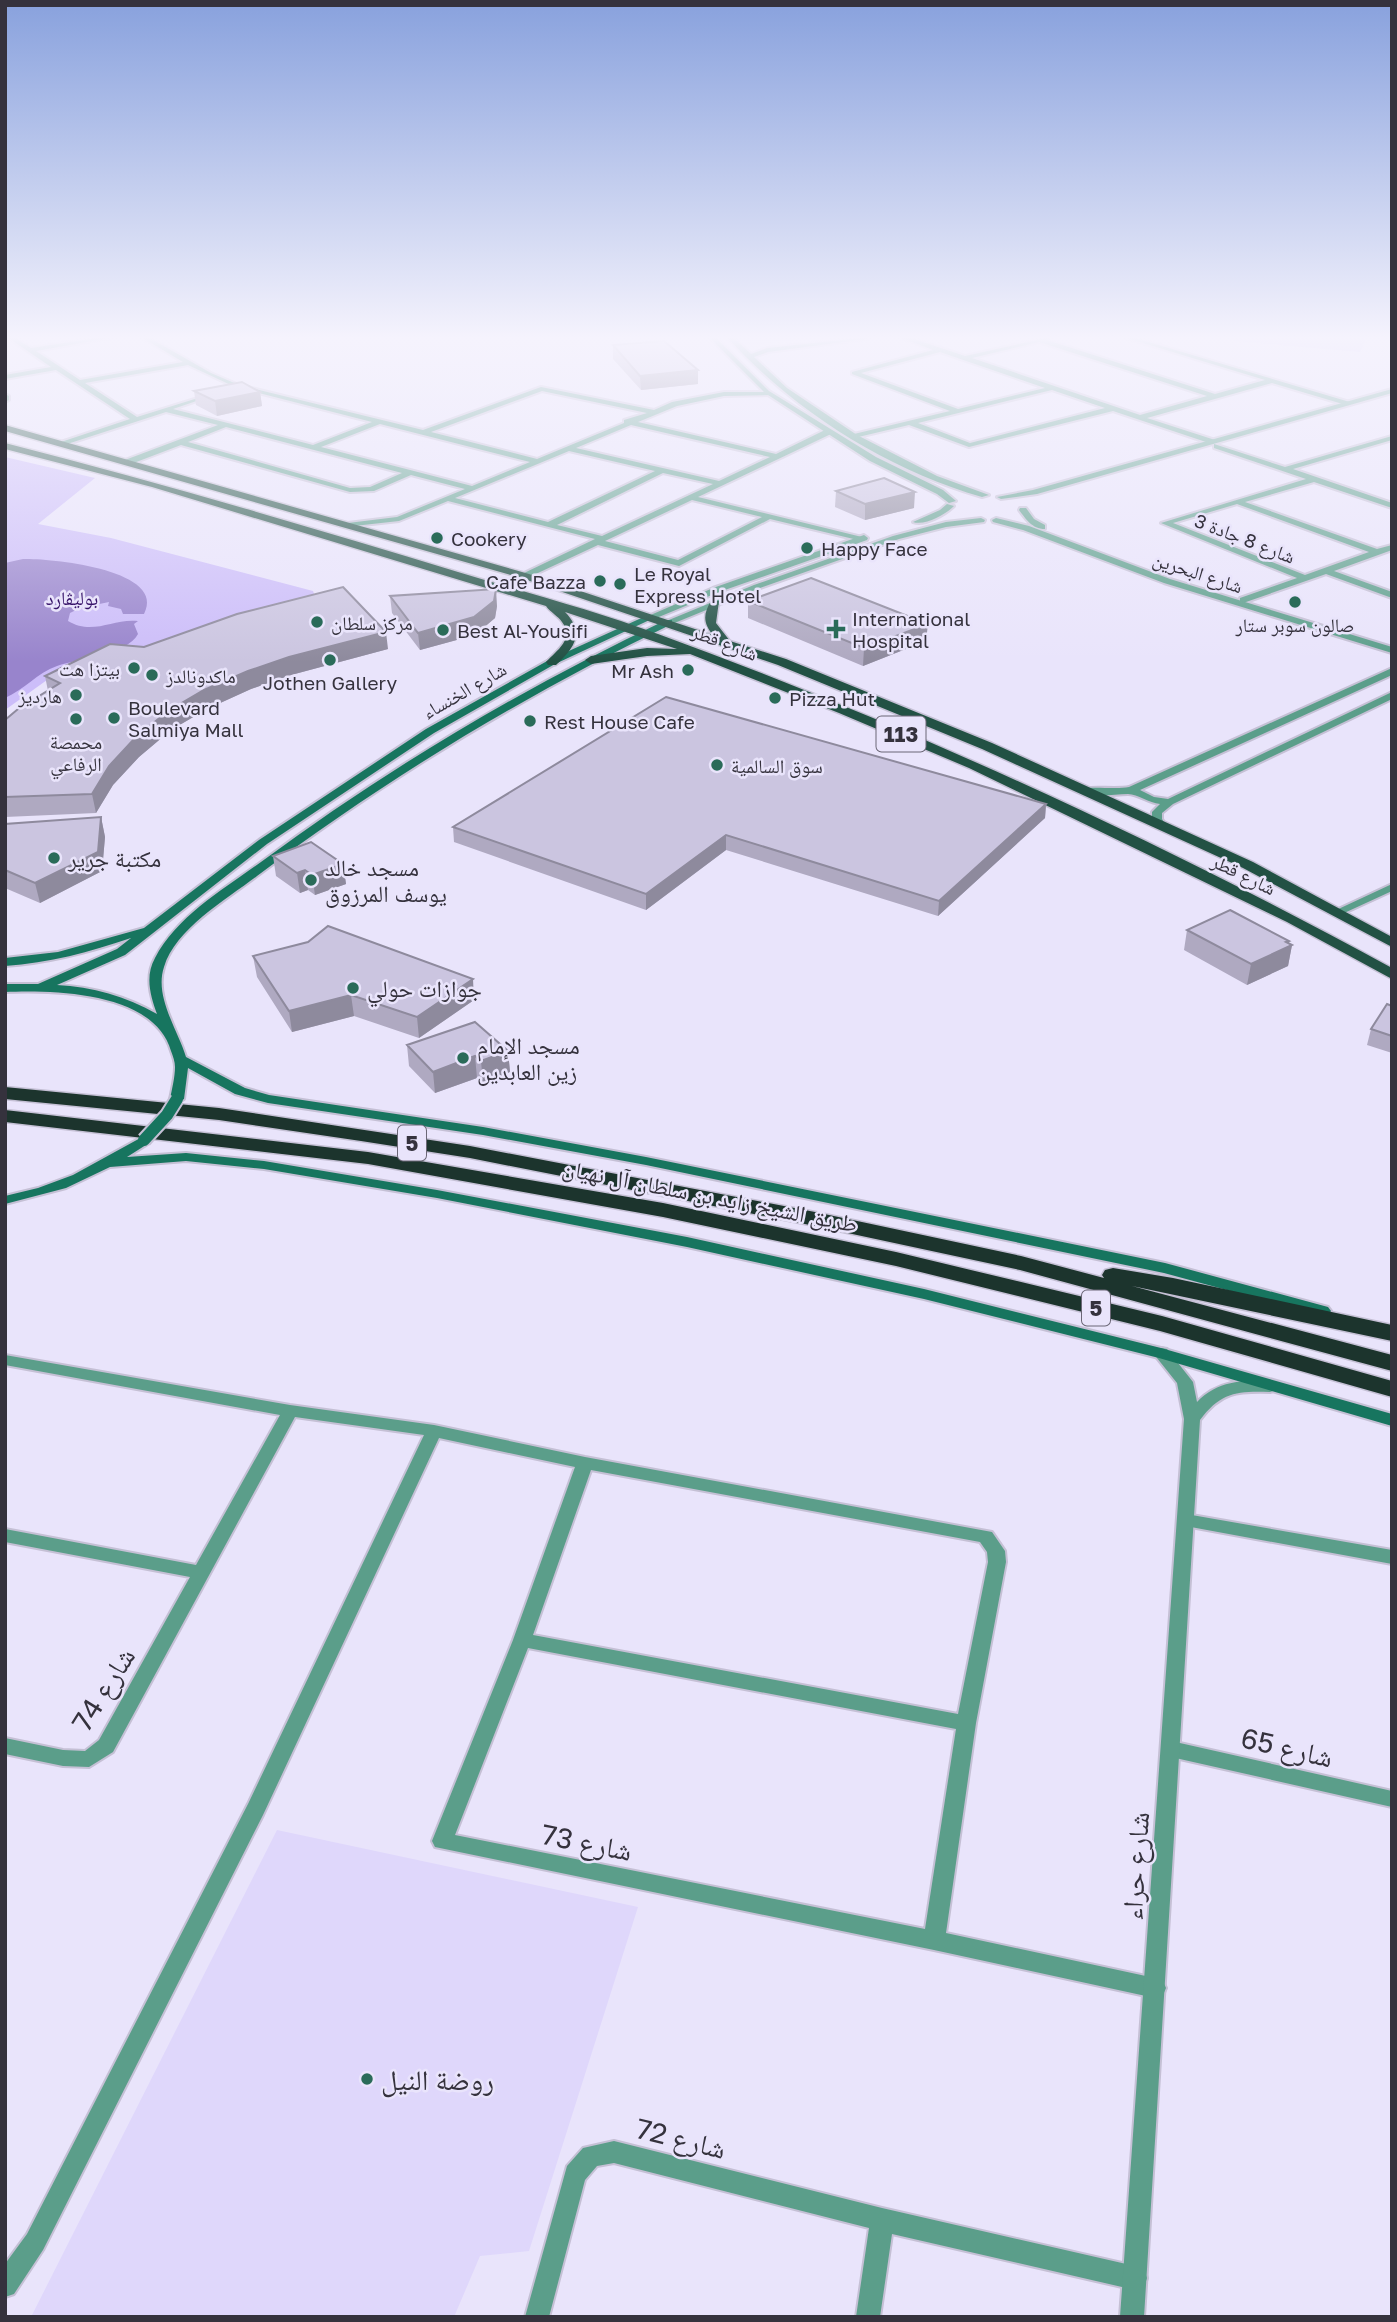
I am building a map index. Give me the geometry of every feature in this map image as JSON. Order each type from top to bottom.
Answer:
[{"type":"highway","name":"طريق الشيخ زايد بن سلطان آل نهيان","points":[[5,1093],[219,1114],[470,1152],[815,1219],[1021,1263],[1392,1363]]},
{"type":"highway","name":"طريق الشيخ زايد بن سلطان آل نهيان","points":[[5,1116],[368,1158],[677,1213],[896,1259],[1108,1311],[1392,1389]]},
{"type":"highway","points":[[1021,1263],[1174,1285],[1392,1332]]},
{"type":"main road","name":"شارع قطر","points":[[69,445],[525,576],[728,642],[987,746],[1248,865],[1392,943]]},
{"type":"main road","name":"شارع قطر","points":[[5,446],[186,494],[446,570],[646,633],[704,655],[891,730],[1022,787],[1292,919],[1392,974]]},
{"type":"main road","points":[[186,494],[220,499],[231,496],[233,494],[229,491]]},
{"type":"main road","points":[[239,510],[239,503],[254,501],[289,508]]},
{"type":"main road","points":[[386,553],[426,559],[441,557],[442,552]]},
{"type":"main road","points":[[446,570],[446,565],[457,561],[488,565]]},
{"type":"main road","points":[[529,596],[563,615],[572,626],[573,638],[566,650],[552,662]]},
{"type":"main road","points":[[715,603],[709,612],[709,623],[715,633],[728,642]]},
{"type":"main road","name":"شارع الخنساء","points":[[41,987],[121,952],[263,842],[368,771],[480,701],[552,662],[652,617]]},
{"type":"main road","name":"شارع الخنساء","points":[[184,1060],[153,991],[161,958],[198,916],[366,790],[513,702],[669,622]]},
{"type":"main road","points":[[591,660],[647,652],[704,655]]},
{"type":"main road","points":[[891,730],[914,723],[967,744],[987,746]]},
{"type":"main road","points":[[5,962],[81,952],[152,926]]},
{"type":"main road","points":[[6,988],[83,990],[120,999],[150,1014],[172,1033]]},
{"type":"main road","points":[[32,1195],[73,1181],[110,1163],[144,1140],[167,1115],[177,1099],[183,1079],[184,1060],[240,1091],[268,1099],[483,1131],[1099,1254],[1191,1275],[1392,1332]]},
{"type":"main road","points":[[110,1163],[186,1157],[219,1160],[437,1195],[687,1242],[924,1294],[1161,1353],[1392,1420]]},
{"type":"street","points":[[128,462],[171,445]]},
{"type":"street","points":[[192,445],[350,490],[371,489],[410,472]]},
{"type":"street","points":[[307,445],[472,488]]},
{"type":"street","points":[[314,447],[318,445]]},
{"type":"street","points":[[473,445],[537,461]]},
{"type":"street","points":[[348,525],[399,519],[572,445]]},
{"type":"street","points":[[730,445],[777,456]]},
{"type":"street","points":[[525,576],[800,445]]},
{"type":"street","points":[[850,445],[940,492],[956,513],[981,520]]},
{"type":"street","points":[[873,445],[959,489],[1000,496],[1034,492],[1209,445]]},
{"type":"street","points":[[996,520],[1014,517],[1041,496],[1209,445]]},
{"type":"street","points":[[1218,445],[1392,506]]},
{"type":"street","points":[[1286,469],[1370,445]]},
{"type":"street","points":[[566,448],[719,483]]},
{"type":"street","points":[[873,459],[886,461],[895,458]]},
{"type":"street","points":[[549,525],[662,470]]},
{"type":"street","name":"شارع 8 جادة 3","points":[[1303,577],[1165,523],[1315,480]]},
{"type":"street","name":"شارع الخنساء","points":[[652,617],[716,590],[862,538],[931,517],[966,496],[985,495]]},
{"type":"street","name":"شارع البحرين","points":[[1000,496],[1016,501],[1038,526],[1158,572],[1392,644]]},
{"type":"street","points":[[690,497],[862,538]]},
{"type":"street","points":[[447,499],[679,563],[769,516]]},
{"type":"street","points":[[1238,502],[1376,552]]},
{"type":"street","points":[[395,538],[392,529],[399,519]]},
{"type":"street","name":"شارع البحرين","points":[[996,520],[1026,528],[1167,581],[1392,650]]},
{"type":"street","name":"شارع الخنساء","points":[[669,622],[876,544],[944,524],[996,520]]},
{"type":"street","points":[[1243,600],[1392,547]]},
{"type":"street","points":[[1324,570],[1392,595]]},
{"type":"street","points":[[1081,789],[1103,793],[1132,790],[1392,671]]},
{"type":"street","points":[[1161,826],[1157,812],[1169,803],[1392,695]]},
{"type":"street","points":[[1132,790],[1152,800],[1169,803]]},
{"type":"street","points":[[1338,912],[1392,887]]},
{"type":"street","points":[[5,1202],[32,1195]]},
{"type":"street","name":"شارع حراء","points":[[1132,2317],[1192,1419],[1185,1382],[1161,1353]]},
{"type":"street","points":[[5,1360],[290,1411],[434,1431],[585,1463],[986,1537],[996,1551],[997,1562],[966,1723],[934,1940]]},
{"type":"street","points":[[1192,1419],[1211,1394],[1221,1389],[1270,1386]]},
{"type":"street","name":"شارع 74","points":[[5,1746],[63,1758],[89,1759],[106,1746],[290,1411]]},
{"type":"street","points":[[5,2285],[35,2242],[256,1809],[434,1431]]},
{"type":"street","name":"شارع 73","points":[[585,1463],[522,1640],[442,1841],[934,1940],[1154,1988]]},
{"type":"street","points":[[1186,1520],[1392,1557]]},
{"type":"street","points":[[5,1535],[202,1573]]},
{"type":"street","points":[[522,1640],[966,1723]]},
{"type":"street","name":"شارع 65","points":[[1171,1749],[1392,1799]]},
{"type":"street","name":"شارع 72","points":[[537,2317],[575,2174],[591,2156],[614,2152],[882,2220],[1135,2278]]},
{"type":"street","points":[[868,2317],[882,2220]]},
{"type":"shaded area","points":[[23,559],[56,561],[102,569],[139,586],[147,599],[144,614],[123,614],[121,609],[108,606],[109,602],[70,613],[68,621],[86,627],[138,621],[134,624],[138,634],[124,647],[50,669],[5,698],[5,563]]},
{"type":"shaded area","name":"روضة النيل","points":[[277,1830],[638,1907],[529,2251],[480,2256],[454,2317],[31,2317]]},
{"type":"green space","name":"بوليڤارد","points":[[5,457],[95,478],[38,524],[111,538],[313,591],[318,605],[47,680],[5,710]]},
{"type":"building","points":[[884,478],[915,492],[865,504],[836,491]]},
{"type":"building","points":[[811,578],[928,624],[864,648],[748,601]]},
{"type":"building","name":"Boulevard Salmiya Mall","points":[[343,587],[386,632],[289,657],[204,690],[168,711],[135,738],[109,766],[92,794],[5,797],[5,720],[60,683],[45,676],[110,644],[144,647],[237,614]]},
{"type":"building","points":[[496,589],[494,601],[474,617],[418,633],[390,596]]},
{"type":"building","name":"سوق السالمية","points":[[666,697],[1046,804],[939,901],[726,835],[646,894],[453,827]]},
{"type":"building","points":[[101,817],[98,852],[35,883],[5,870],[5,824]]},
{"type":"building","points":[[311,842],[343,864],[312,875],[305,870],[297,873],[273,856]]},
{"type":"building","points":[[1230,910],[1292,945],[1251,964],[1187,930]]},
{"type":"building","name":"جوازات حولي","points":[[328,926],[473,979],[417,1017],[351,995],[289,1011],[253,956],[308,942]]},
{"type":"building","points":[[1387,1004],[1392,1006],[1392,1036],[1371,1029]]},
{"type":"building","points":[[475,1022],[508,1051],[481,1061],[475,1056],[433,1072],[407,1045]]},
{"type":"place","name":"Cookery","points":[[437,538]]},
{"type":"place","name":"Happy Face","points":[[807,548]]},
{"type":"place","name":"Cafe Bazza","points":[[600,581]]},
{"type":"place","name":"Le Royal Express Hotel","points":[[620,584]]},
{"type":"place","name":"صالون سوبر ستار","points":[[1295,602]]},
{"type":"place","name":"مركز سلطان","points":[[317,622]]},
{"type":"place","name":"International Hospital","points":[[836,629]]},
{"type":"place","name":"Best Al-Yousifi","points":[[443,630]]},
{"type":"place","name":"Jothen Gallery","points":[[330,660]]},
{"type":"place","name":"بيتزا هت","points":[[134,668]]},
{"type":"place","name":"Mr Ash","points":[[688,670]]},
{"type":"place","name":"ماكدونالدز","points":[[152,675]]},
{"type":"place","name":"هارديز","points":[[76,695]]},
{"type":"place","name":"Pizza Hut","points":[[775,698]]},
{"type":"place","name":"Boulevard Salmiya Mall","points":[[114,718]]},
{"type":"place","name":"محمصة الرفاعي","points":[[76,719]]},
{"type":"place","name":"Rest House Cafe","points":[[530,721]]},
{"type":"place","name":"سوق السالمية","points":[[717,765]]},
{"type":"place","name":"مكتبة جرير","points":[[54,858]]},
{"type":"place","name":"مسجد خالد يوسف المرزوق","points":[[311,880]]},
{"type":"place","name":"جوازات حولي","points":[[353,988]]},
{"type":"place","name":"مسجد الإمام زين العابدين","points":[[463,1058]]},
{"type":"place","name":"روضة النيل","points":[[367,2079]]}]
